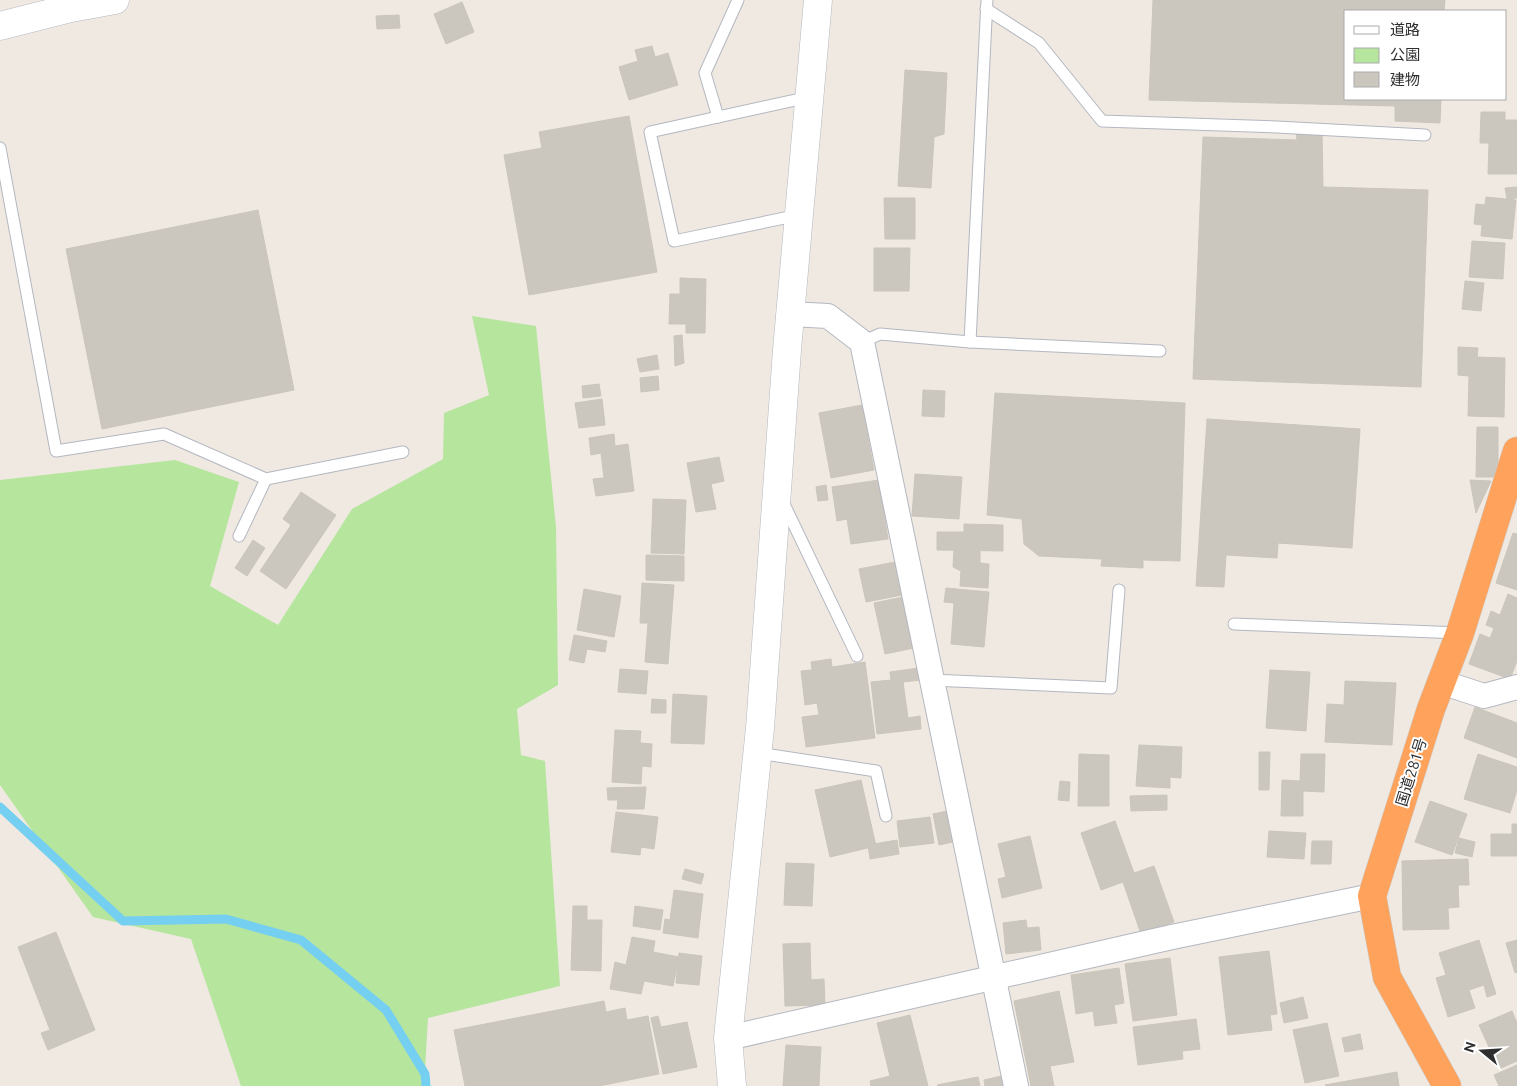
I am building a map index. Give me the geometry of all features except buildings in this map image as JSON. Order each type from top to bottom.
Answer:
[{"type":"highway","name":"国道281号","points":[[1447,1086],[1387,977],[1372,896],[1431,709],[1460,633],[1515,463]]},
{"type":"street","points":[[0,26],[70,8],[115,0]]},
{"type":"street","points":[[732,1086],[728,1038],[758,753],[790,314],[818,0]]},
{"type":"street","points":[[790,314],[828,316],[862,342],[1016,1086]]},
{"type":"street","points":[[1441,682],[1484,696],[1517,687]]},
{"type":"street","points":[[728,1038],[1172,937],[1372,896]]},
{"type":"lane","points":[[718,117],[705,73],[738,0]]},
{"type":"lane","points":[[986,4],[1039,43],[1102,121],[1277,127],[1425,135]]},
{"type":"lane","points":[[970,342],[986,4]]},
{"type":"lane","points":[[799,215],[674,241],[650,132],[810,97]]},
{"type":"lane","points":[[0,148],[56,451],[164,434],[266,479],[403,452]]},
{"type":"lane","points":[[862,342],[880,334],[970,342],[1160,351]]},
{"type":"lane","points":[[238,536],[266,479]]},
{"type":"lane","points":[[777,489],[857,656]]},
{"type":"lane","points":[[932,680],[1111,688],[1119,590]]},
{"type":"lane","points":[[1234,624],[1460,633]]},
{"type":"lane","points":[[758,753],[876,771],[886,816]]},
{"type":"green space","points":[[472,316],[536,326],[556,527],[558,685],[517,709],[521,755],[545,761],[560,986],[428,1018],[424,1086],[241,1086],[191,939],[93,917],[0,785],[0,480],[175,460],[239,482],[210,586],[278,625],[352,509],[443,459],[444,413],[489,395]]},
{"type":"waterway","points":[[0,807],[123,921],[226,919],[301,940],[386,1010],[425,1074],[426,1086]]}]
